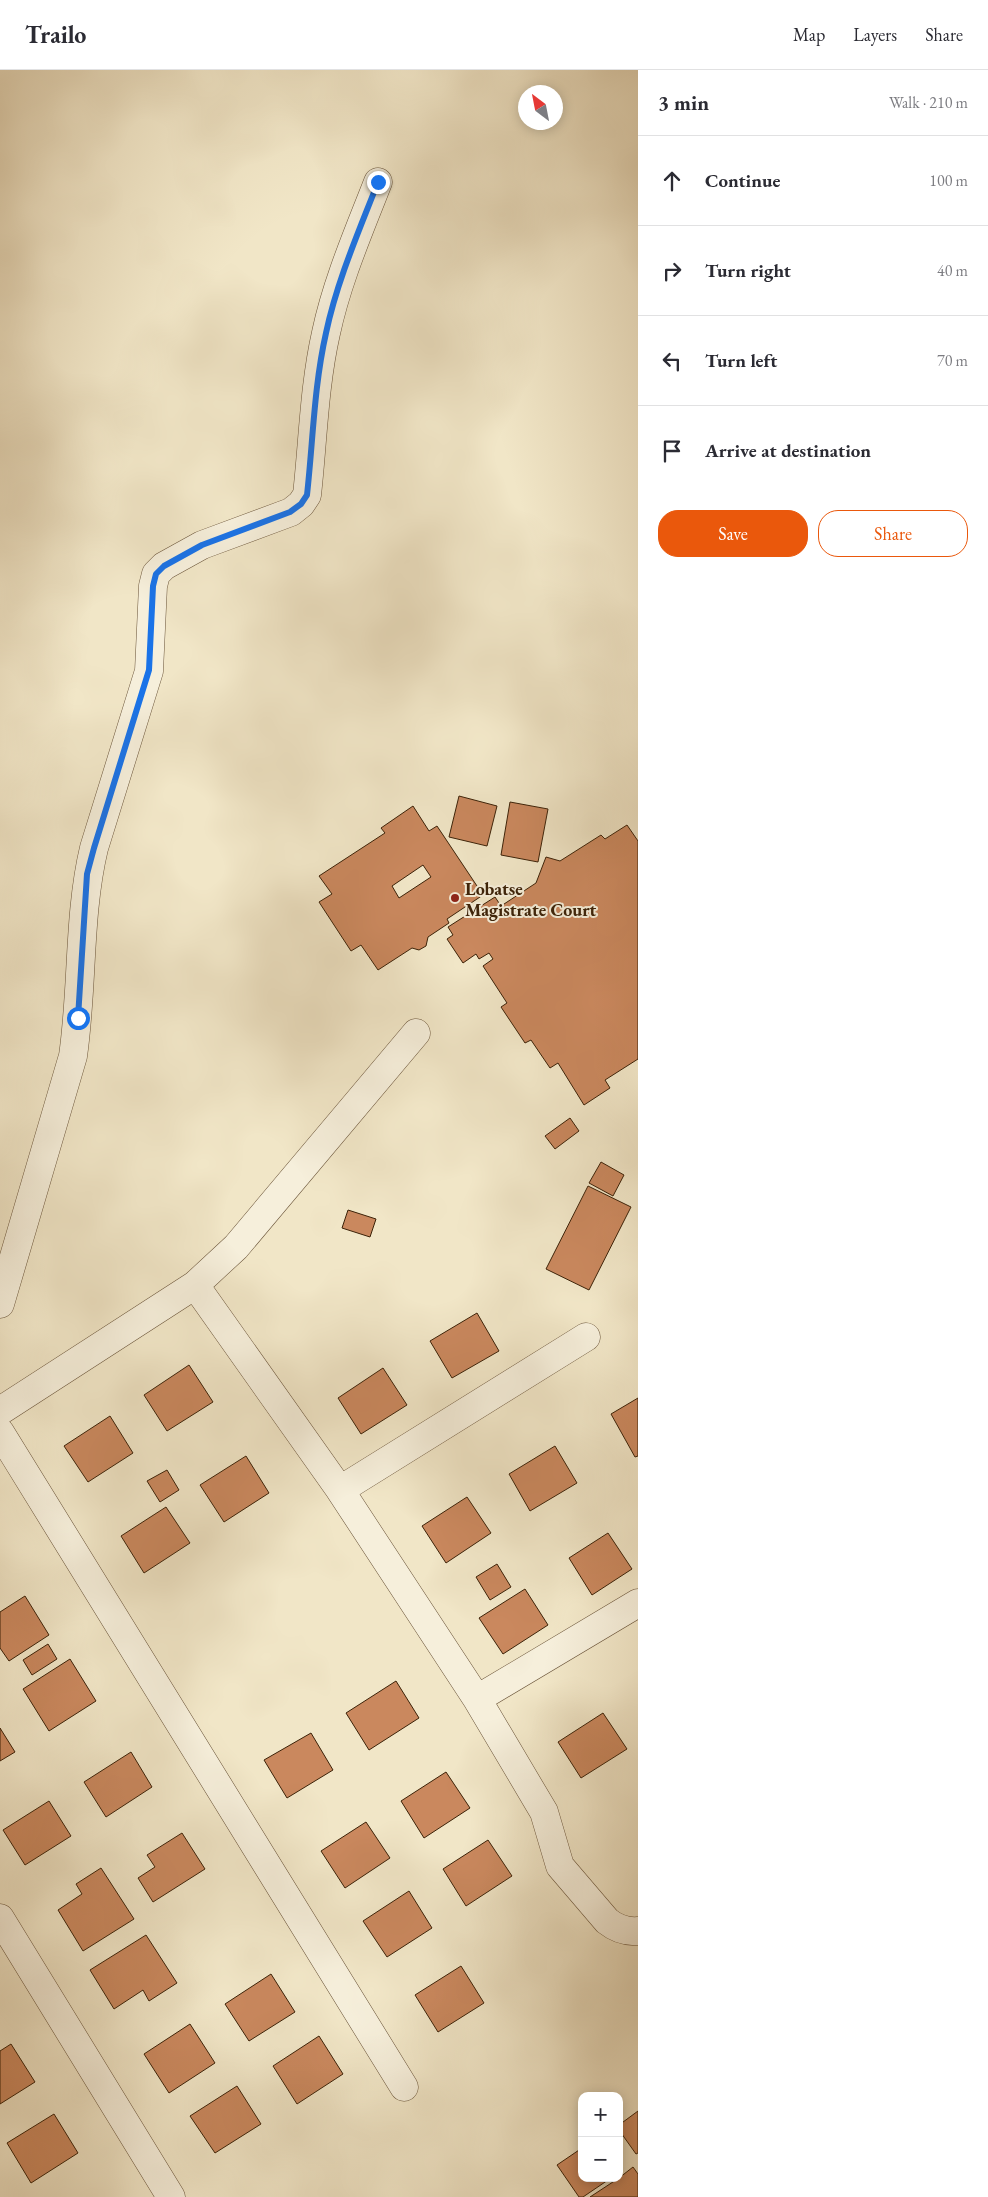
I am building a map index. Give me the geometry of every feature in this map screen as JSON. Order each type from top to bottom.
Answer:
[{"type":"street","points":[[0,1304],[73,1056],[78,1018],[87,874],[149,670],[154,580],[164,566],[202,545],[290,512],[301,504],[307,495],[315,395],[326,333],[341,280],[378,182]]},
{"type":"street","points":[[0,1411],[196,1286],[236,1247],[416,1033]]},
{"type":"street","points":[[196,1286],[340,1490],[477,1698],[544,1812],[560,1866],[607,1921],[627,1932],[638,1932]]},
{"type":"street","points":[[340,1490],[586,1337]]},
{"type":"street","points":[[0,1432],[404,2088]]},
{"type":"street","points":[[477,1698],[638,1603]]},
{"type":"street","points":[[0,1918],[171,2197]]},
{"type":"building","points":[[459,796],[497,806],[487,846],[449,837]]},
{"type":"building","points":[[510,802],[548,809],[538,862],[501,855]]},
{"type":"building","points":[[413,806],[429,831],[437,826],[483,895],[447,919],[449,923],[428,937],[426,946],[419,950],[412,948],[378,970],[361,945],[351,951],[319,902],[332,894],[319,876],[385,833],[381,828]],"holes":[[[423,865],[431,877],[399,898],[392,886]]]},
{"type":"building","points":[[627,825],[638,841],[638,1059],[605,1080],[610,1088],[584,1105],[558,1063],[550,1068],[531,1040],[525,1043],[501,1007],[507,1003],[483,966],[493,959],[489,953],[479,959],[476,954],[463,963],[447,939],[453,935],[448,927],[495,897],[501,906],[536,883],[546,857],[560,861],[601,835],[605,839]]},
{"type":"building","points":[[570,1118],[579,1131],[555,1149],[545,1136]]},
{"type":"building","points":[[601,1162],[624,1175],[613,1196],[589,1183]]},
{"type":"building","points":[[588,1186],[631,1207],[589,1290],[546,1269]]},
{"type":"building","points":[[348,1210],[376,1219],[370,1237],[342,1228]]},
{"type":"building","points":[[477,1313],[499,1351],[452,1378],[430,1341]]},
{"type":"building","points":[[189,1365],[213,1402],[167,1431],[144,1395]]},
{"type":"building","points":[[383,1368],[407,1405],[361,1434],[338,1398]]},
{"type":"building","points":[[638,1398],[638,1456],[635,1457],[611,1414]]},
{"type":"building","points":[[110,1416],[133,1453],[88,1482],[64,1446]]},
{"type":"building","points":[[555,1446],[577,1483],[530,1511],[509,1474]]},
{"type":"building","points":[[246,1456],[269,1493],[224,1522],[200,1485]]},
{"type":"building","points":[[167,1470],[179,1490],[160,1502],[147,1481]]},
{"type":"building","points":[[467,1497],[491,1533],[446,1563],[422,1526]]},
{"type":"building","points":[[166,1507],[190,1543],[144,1573],[121,1536]]},
{"type":"building","points":[[608,1533],[632,1569],[592,1595],[569,1558]]},
{"type":"building","points":[[497,1564],[511,1587],[490,1600],[476,1577]]},
{"type":"building","points":[[525,1589],[548,1625],[503,1654],[479,1618]]},
{"type":"building","points":[[25,1596],[49,1635],[9,1661],[0,1648],[0,1612]]},
{"type":"building","points":[[48,1644],[57,1659],[32,1675],[23,1660]]},
{"type":"building","points":[[70,1659],[96,1701],[49,1731],[23,1689]]},
{"type":"building","points":[[396,1681],[419,1718],[369,1750],[346,1713]]},
{"type":"building","points":[[603,1713],[627,1749],[581,1778],[558,1742]]},
{"type":"building","points":[[0,1728],[15,1752],[0,1761]]},
{"type":"building","points":[[311,1733],[333,1770],[287,1798],[264,1760]]},
{"type":"building","points":[[131,1752],[152,1787],[106,1817],[84,1782]]},
{"type":"building","points":[[446,1772],[470,1808],[424,1838],[401,1801]]},
{"type":"building","points":[[49,1801],[71,1836],[25,1865],[3,1830]]},
{"type":"building","points":[[366,1822],[390,1858],[345,1888],[321,1851]]},
{"type":"building","points":[[182,1833],[205,1869],[153,1902],[138,1878],[155,1867],[147,1855]]},
{"type":"building","points":[[488,1840],[512,1876],[466,1906],[443,1869]]},
{"type":"building","points":[[101,1868],[134,1919],[83,1951],[58,1910],[82,1894],[76,1884]]},
{"type":"building","points":[[409,1891],[432,1928],[387,1957],[363,1921]]},
{"type":"building","points":[[146,1935],[177,1983],[149,2001],[143,1990],[114,2009],[90,1970]]},
{"type":"building","points":[[461,1966],[484,2003],[438,2032],[415,1995]]},
{"type":"building","points":[[271,1974],[295,2012],[249,2041],[225,2004]]},
{"type":"building","points":[[190,2024],[215,2063],[169,2093],[144,2054]]},
{"type":"building","points":[[319,2036],[343,2074],[297,2104],[273,2066]]},
{"type":"building","points":[[11,2044],[35,2082],[0,2104],[0,2051]]},
{"type":"building","points":[[237,2086],[261,2124],[215,2153],[190,2116]]},
{"type":"building","points":[[638,2111],[638,2153],[636,2154],[623,2136],[623,2122]]},
{"type":"building","points":[[54,2114],[78,2153],[31,2183],[7,2143]]},
{"type":"building","points":[[578,2151],[578,2182],[605,2182],[583,2197],[579,2197],[557,2165]]},
{"type":"building","points":[[633,2167],[638,2174],[638,2197],[590,2197],[613,2182],[623,2182],[623,2175]]},
{"type":"place","name":"Lobatse Magistrate Court","points":[[455,898]]},
{"type":"route","points":[[78,1018],[87,874],[149,670],[153,586],[156,574],[164,566],[202,545],[290,512],[301,504],[307,495],[315,395],[326,333],[341,280],[378,182]]}]
